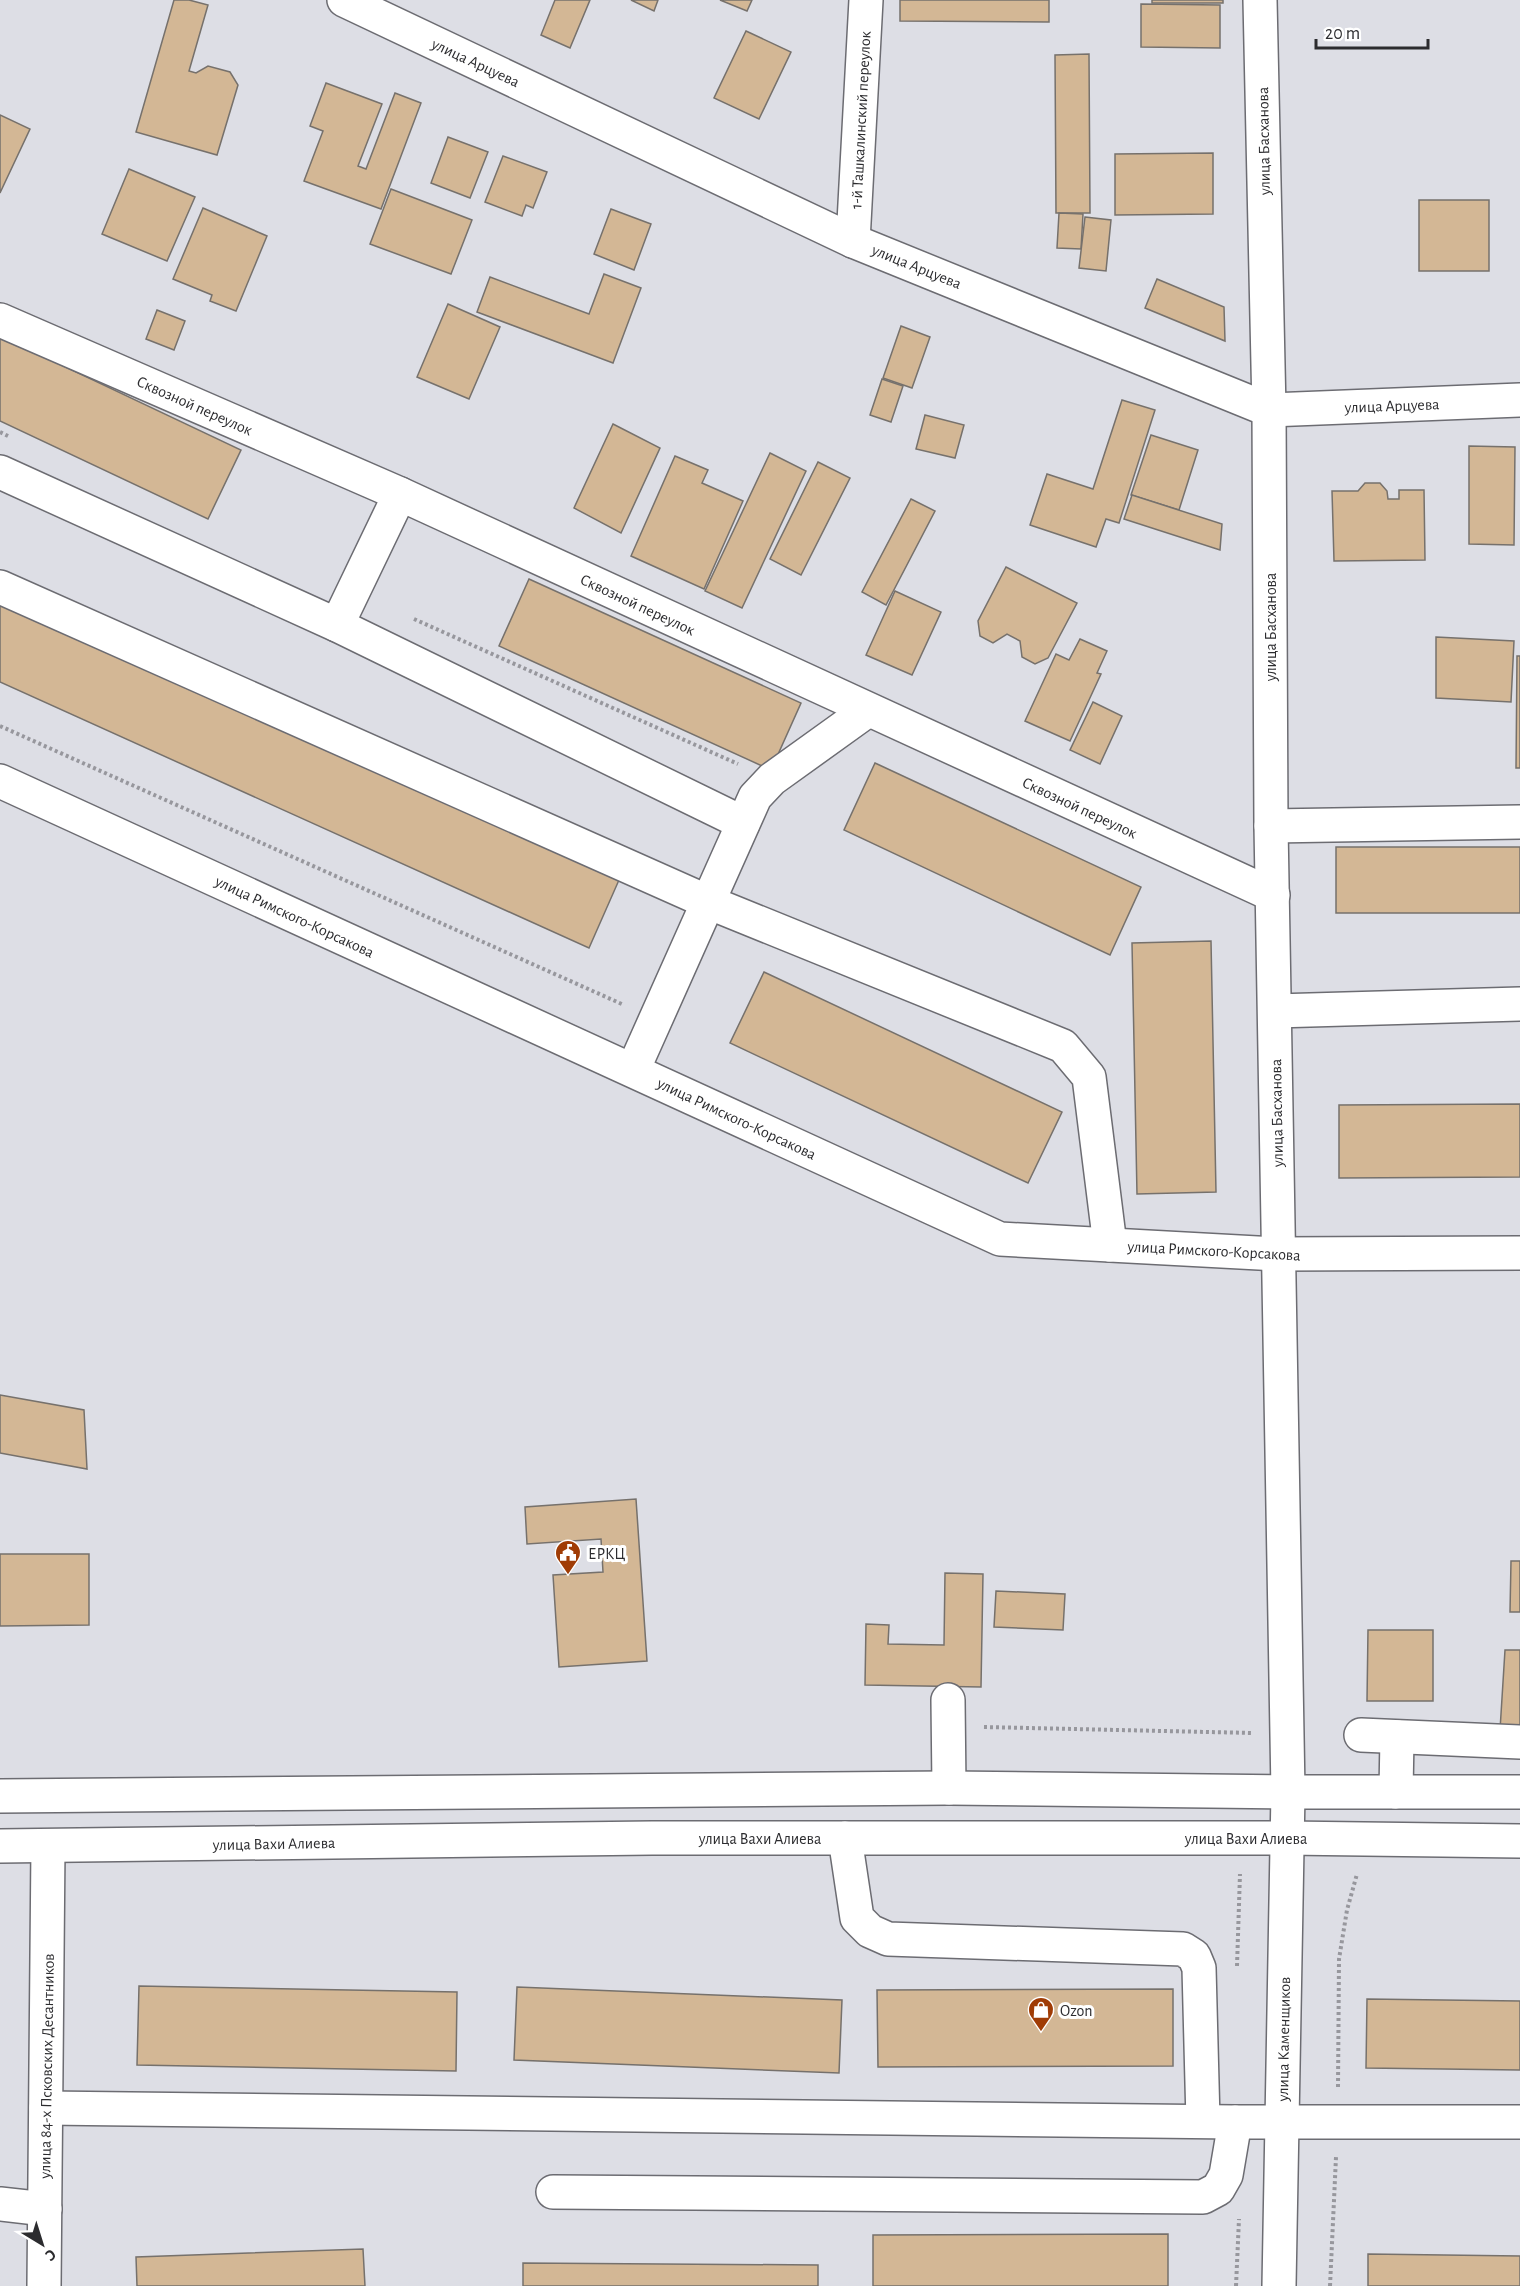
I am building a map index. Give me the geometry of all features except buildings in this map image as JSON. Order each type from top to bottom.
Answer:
[{"type":"street","name":"улица Арцуева","points":[[344,0],[853,240],[1269,410],[1520,400]]},
{"type":"street","name":"1-й Ташкалинский переулок","points":[[853,240],[866,0]]},
{"type":"street","name":"улица Басханова","points":[[1260,0],[1269,410],[1271,826],[1286,1734]]},
{"type":"street","name":"Сквозной переулок","points":[[0,320],[400,494],[1273,896]]},
{"type":"street","points":[[0,472],[337,624],[743,823]]},
{"type":"street","points":[[337,624],[400,494]]},
{"type":"street","points":[[0,587],[708,902],[1063,1046],[1089,1077],[1110,1245]]},
{"type":"street","points":[[633,1070],[755,797],[772,779],[868,710]]},
{"type":"street","name":"улица Римского-Корсакова","points":[[0,781],[1000,1239],[1278,1254],[1520,1253]]},
{"type":"street","points":[[1271,826],[1520,822]]},
{"type":"street","points":[[1275,1011],[1520,1004]]},
{"type":"street","points":[[948,1713],[949,1788]]},
{"type":"street","name":"улица Каменщиков","points":[[1280,2286],[1288,1792],[1286,1734]]},
{"type":"street","points":[[1361,1735],[1520,1743]]},
{"type":"street","points":[[1396,1792],[1397,1737]]},
{"type":"street","points":[[0,1796],[949,1788],[1520,1792]]},
{"type":"street","name":"улица Вахи Алиева","points":[[0,1846],[652,1838],[1286,1838],[1520,1841]]},
{"type":"street","points":[[553,2192],[1203,2197],[1218,2189],[1226,2175],[1199,1968],[1194,1956],[1183,1949],[888,1939],[870,1931],[857,1918],[845,1838]]},
{"type":"street","name":"улица 84-х Псковских Десантников","points":[[44,2286],[48,1846]]},
{"type":"street","points":[[46,2108],[1282,2122],[1520,2122]]},
{"type":"street","points":[[0,2204],[45,2209]]},
{"type":"path","points":[[0,726],[656,1020]]},
{"type":"path","points":[[948,1713],[1286,1734]]},
{"type":"path","points":[[1330,2286],[1337,2122],[1339,1959],[1347,1910],[1357,1875]]},
{"type":"place","name":"ЕРКЦ","points":[[568,1576]]},
{"type":"place","name":"Ozon","points":[[1041,2033]]}]
